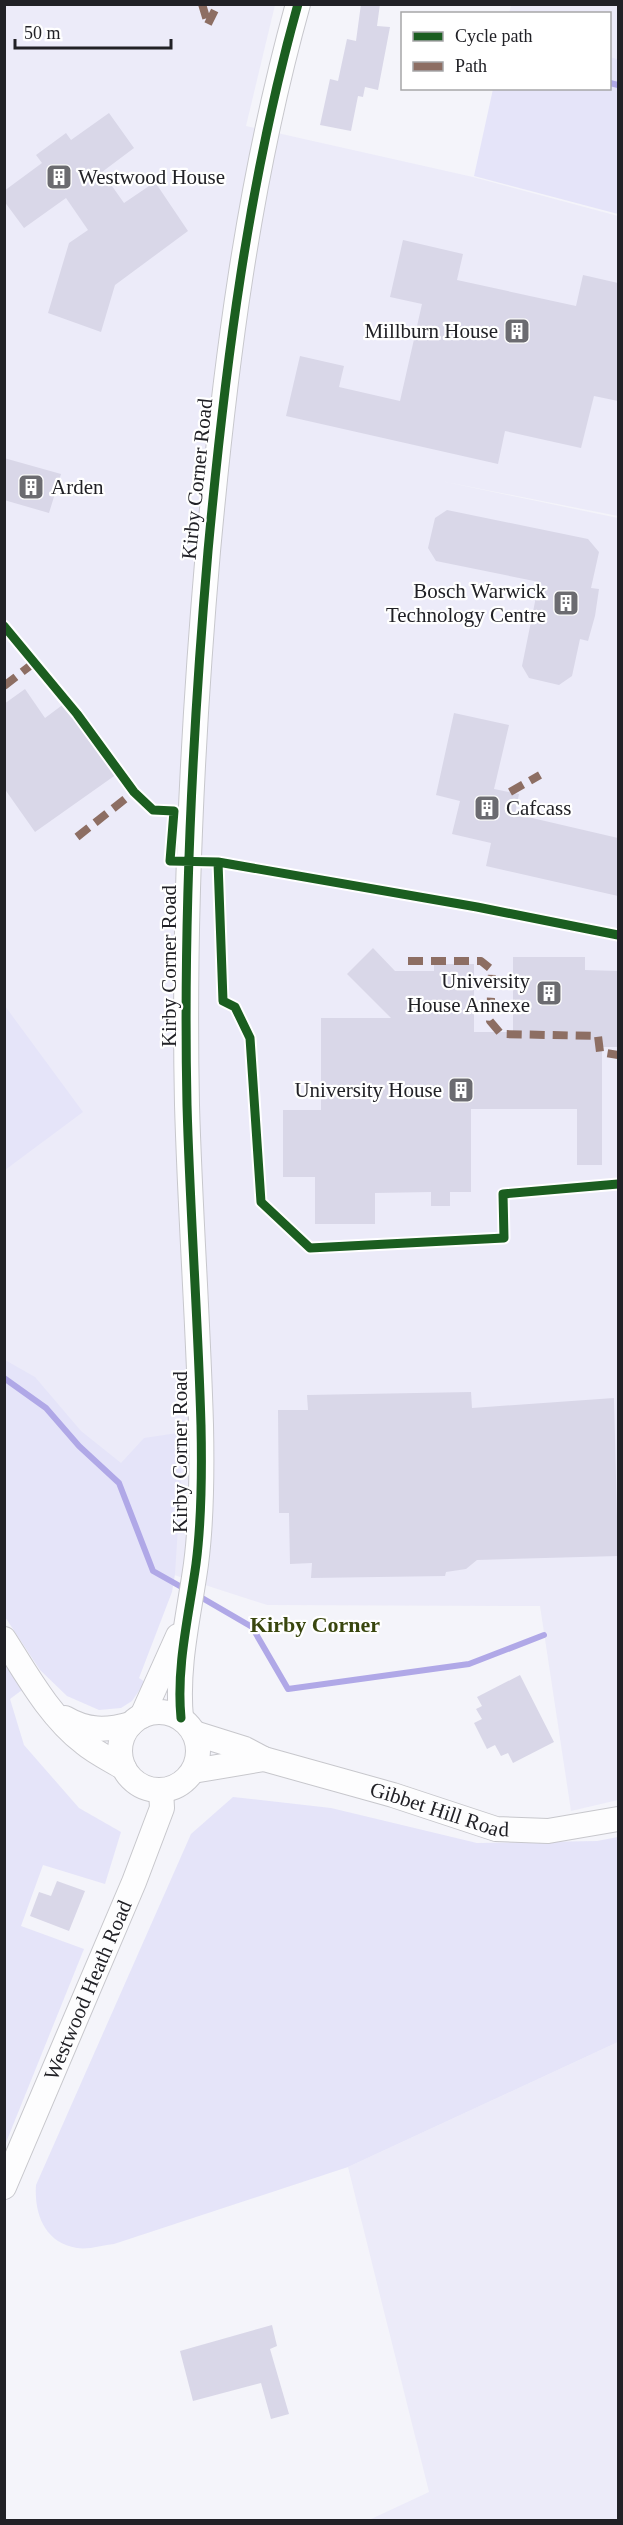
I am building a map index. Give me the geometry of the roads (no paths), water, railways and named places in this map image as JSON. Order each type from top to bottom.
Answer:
[{"type":"street","name":"Kirby Corner Road","points":[[188,1726],[181,1656],[201,1514],[201,1429],[187,1106],[188,849],[192,753],[219,426],[235,310],[254,192],[298,4]]},
{"type":"street","name":"Kirby Corner Road","points":[[136,1720],[186,1616]]},
{"type":"street","points":[[4,1639],[55,1712],[68,1729],[85,1744],[124,1767],[136,1783],[147,1788],[161,1790],[184,1781],[193,1771],[198,1757],[188,1726],[169,1713],[153,1712],[110,1730],[93,1729],[76,1724],[55,1712]]},
{"type":"street","points":[[124,1767],[120,1745],[136,1720]]},
{"type":"street","name":"Gibbet Hill Road","points":[[188,1726],[264,1759],[393,1795],[496,1830],[548,1831],[618,1819]]},
{"type":"street","name":"Gibbet Hill Road","points":[[193,1771],[264,1759]]},
{"type":"street","name":"Westwood Heath Road","points":[[4,2187],[134,1882],[162,1808],[161,1790]]},
{"type":"waterway","points":[[611,83],[618,85]]},
{"type":"waterway","points":[[4,1378],[46,1408],[79,1446],[119,1483],[153,1571],[185,1589]]},
{"type":"waterway","points":[[197,1595],[252,1627],[288,1689],[469,1664],[544,1635]]},
{"type":"place","name":"Westwood House","points":[[59,177]]},
{"type":"place","name":"Millburn House","points":[[517,331]]},
{"type":"place","name":"Arden","points":[[31,487]]},
{"type":"place","name":"Bosch Warwick Technology Centre","points":[[566,603]]},
{"type":"place","name":"Cafcass","points":[[487,808]]},
{"type":"place","name":"University House Annexe","points":[[549,993]]},
{"type":"place","name":"University House","points":[[461,1090]]},
{"type":"district","name":"Kirby Corner","points":[[315,1624]]}]
